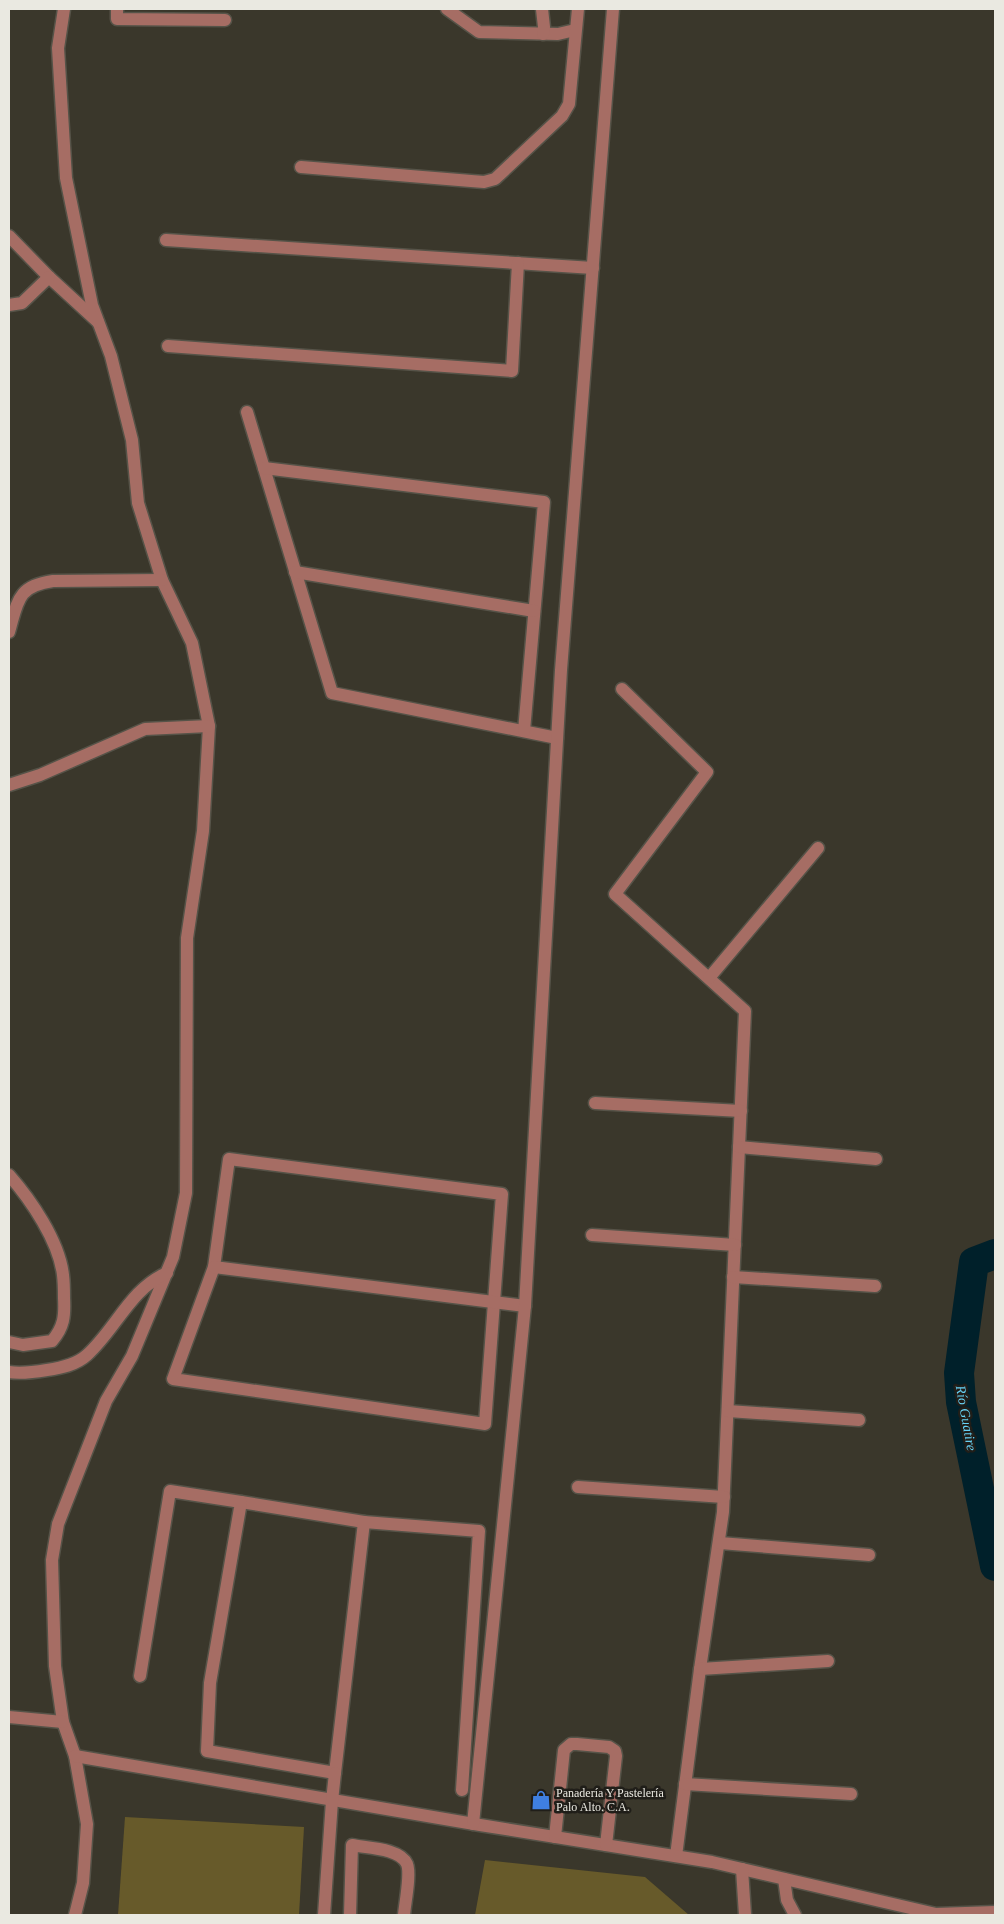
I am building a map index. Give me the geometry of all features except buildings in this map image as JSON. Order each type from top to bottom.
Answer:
[{"type":"street","points":[[64,9],[58,48],[66,178],[92,305],[111,356],[132,440],[138,503],[162,580],[192,643],[209,726],[203,831],[187,938],[186,1193],[173,1257],[132,1356],[106,1401],[58,1524],[52,1560],[55,1666],[63,1722],[76,1756],[87,1824],[83,1883],[75,1915]]},
{"type":"street","points":[[116,9],[116,19],[225,20]]},
{"type":"street","points":[[447,9],[479,32],[558,34],[575,30]]},
{"type":"street","points":[[542,9],[543,34]]},
{"type":"street","points":[[301,166],[484,182],[495,179],[556,122],[569,104],[578,9]]},
{"type":"street","points":[[472,1824],[525,1306],[557,738],[613,9]]},
{"type":"street","points":[[9,236],[99,324]]},
{"type":"street","points":[[166,240],[593,268]]},
{"type":"street","points":[[168,346],[512,371],[518,263]]},
{"type":"street","points":[[9,304],[22,303],[49,277]]},
{"type":"street","points":[[247,412],[332,693],[557,738]]},
{"type":"street","points":[[264,468],[544,502],[524,731]]},
{"type":"street","points":[[295,572],[534,611]]},
{"type":"street","points":[[9,632],[17,602],[29,587],[37,584],[53,581],[162,580]]},
{"type":"street","points":[[622,689],[707,772],[614,894],[746,1011],[724,1497],[720,1543],[700,1669],[676,1856]]},
{"type":"street","points":[[9,785],[40,775],[145,729],[209,726]]},
{"type":"street","points":[[709,978],[818,848]]},
{"type":"street","points":[[595,1103],[741,1111]]},
{"type":"street","points":[[740,1147],[876,1159]]},
{"type":"street","points":[[229,1159],[502,1194],[485,1424],[173,1379],[214,1267],[229,1159]]},
{"type":"street","points":[[9,1175],[38,1213],[57,1253],[63,1274],[65,1317],[62,1327],[52,1341],[42,1344],[23,1345],[9,1342]]},
{"type":"street","points":[[592,1235],[735,1245]]},
{"type":"street","points":[[214,1267],[525,1306]]},
{"type":"street","points":[[9,1372],[40,1371],[66,1367],[86,1356],[116,1322],[126,1306],[154,1279],[167,1273]]},
{"type":"street","points":[[734,1277],[875,1286]]},
{"type":"street","points":[[728,1411],[859,1420]]},
{"type":"street","points":[[578,1487],[724,1497]]},
{"type":"street","points":[[140,1676],[170,1491],[364,1522],[479,1532],[462,1790]]},
{"type":"street","points":[[241,1502],[210,1683],[206,1751],[335,1773]]},
{"type":"street","points":[[324,1915],[332,1801],[364,1522]]},
{"type":"street","points":[[720,1543],[869,1555]]},
{"type":"street","points":[[700,1669],[828,1661]]},
{"type":"street","points":[[9,1717],[63,1722]]},
{"type":"street","points":[[555,1837],[564,1750],[571,1744],[609,1746],[616,1756],[606,1845]]},
{"type":"street","points":[[76,1756],[332,1801],[676,1856],[742,1869],[936,1914],[995,1912]]},
{"type":"street","points":[[685,1784],[851,1794]]},
{"type":"street","points":[[329,1841],[396,1853],[407,1864],[408,1874],[404,1915]]},
{"type":"street","points":[[350,1915],[352,1845]]},
{"type":"street","points":[[742,1869],[745,1915]]},
{"type":"street","points":[[784,1879],[787,1900],[795,1915]]},
{"type":"shaded area","points":[[125,1817],[304,1827],[299,1915],[118,1915]]},
{"type":"shaded area","points":[[485,1860],[645,1877],[689,1915],[475,1915]]},
{"type":"waterway","name":"Río Guatire","points":[[995,1254],[974,1262],[959,1373],[961,1402],[995,1566]]},
{"type":"place","name":"Panadería Y Pastelería Palo Alto. C.A.","points":[[541,1800]]}]
